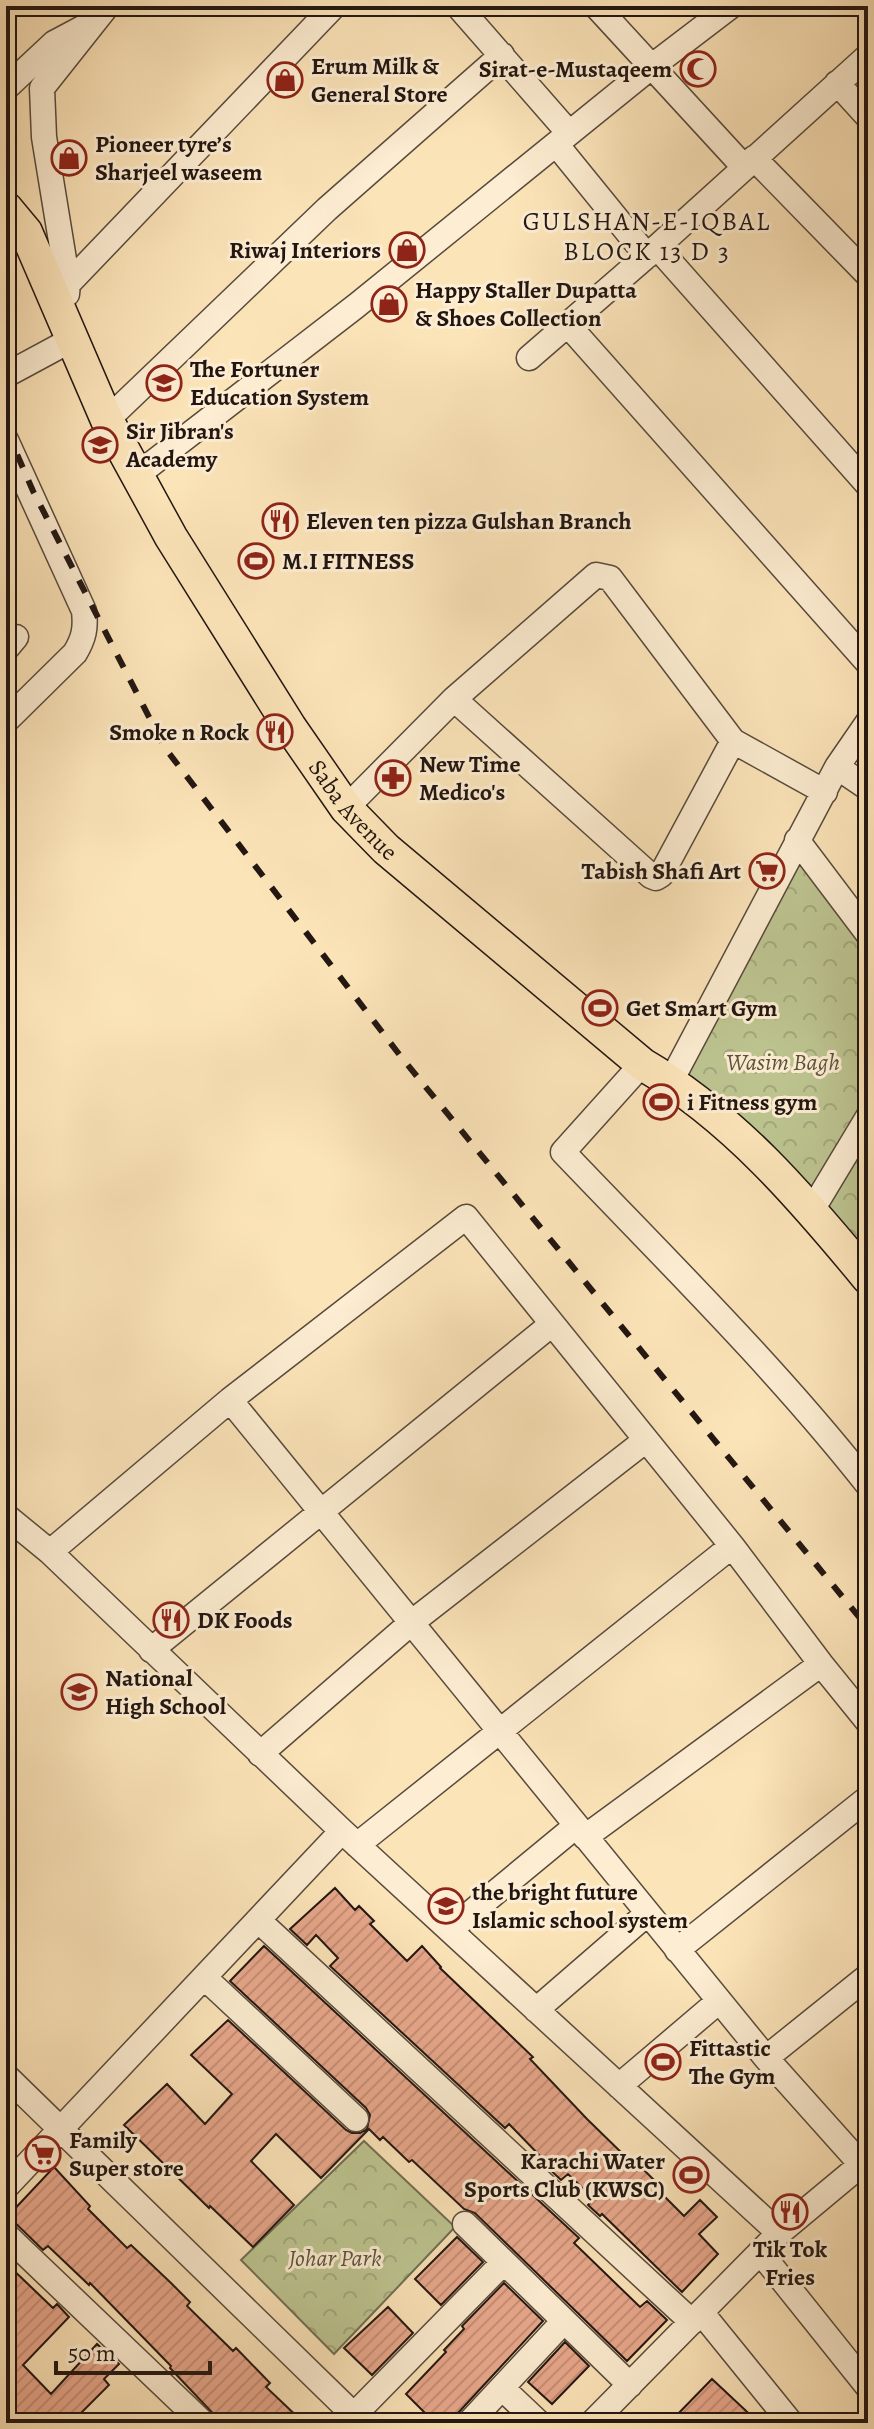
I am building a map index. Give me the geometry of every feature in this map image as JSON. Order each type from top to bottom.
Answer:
[{"type":"main road","name":"Saba Avenue","points":[[6,208],[26,232],[107,420],[171,537],[290,727],[346,808],[386,849],[642,1064],[671,1081],[744,1140],[812,1210],[868,1278]]},
{"type":"street","points":[[68,284],[334,6]]},
{"type":"street","points":[[458,6],[502,55],[652,252],[866,479]]},
{"type":"street","points":[[137,475],[356,306],[731,6]]},
{"type":"street","points":[[604,9],[651,67],[868,275]]},
{"type":"street","points":[[6,375],[67,330],[68,284],[44,137],[42,88],[101,14]]},
{"type":"street","points":[[6,88],[54,43],[101,14]]},
{"type":"street","points":[[107,420],[327,209],[502,55]]},
{"type":"street","points":[[529,358],[652,252],[868,56]]},
{"type":"street","points":[[837,83],[868,117]]},
{"type":"street","points":[[568,325],[868,663]]},
{"type":"street","points":[[6,440],[84,611],[86,627],[75,653],[6,721]]},
{"type":"street","points":[[346,808],[454,699],[596,575],[610,578],[733,741],[825,792]]},
{"type":"street","points":[[454,699],[656,878],[661,875],[733,741]]},
{"type":"street","points":[[671,1081],[837,767],[868,722]]},
{"type":"street","points":[[837,767],[868,788]]},
{"type":"street","points":[[797,840],[868,934]]},
{"type":"street","points":[[642,1064],[563,1152],[748,1347],[835,1443],[868,1485]]},
{"type":"street","points":[[812,1210],[868,1117]]},
{"type":"street","points":[[50,1552],[230,1400],[466,1217],[732,1546],[868,1722]]},
{"type":"street","points":[[151,1650],[552,1324]]},
{"type":"street","points":[[230,1400],[766,2058],[866,2165],[779,2233],[592,2423]]},
{"type":"street","points":[[260,1754],[411,1623],[646,1440]]},
{"type":"street","points":[[6,1516],[50,1552],[349,1838],[779,2233]]},
{"type":"street","points":[[6,2187],[258,1920],[349,1838],[499,1731],[732,1546]]},
{"type":"street","points":[[450,1930],[580,1832],[821,1664]]},
{"type":"street","points":[[677,1950],[868,1798]]},
{"type":"street","points":[[536,2010],[648,1913]]},
{"type":"street","points":[[258,1920],[697,2317],[791,2423]]},
{"type":"street","points":[[766,2058],[868,1976]]},
{"type":"street","points":[[205,1978],[356,2119]]},
{"type":"street","points":[[619,2086],[719,2001]]},
{"type":"street","points":[[6,2076],[358,2419],[504,2262]]},
{"type":"street","points":[[465,2224],[630,2385]]},
{"type":"street","points":[[6,2235],[203,2423]]},
{"type":"street","points":[[760,2252],[868,2387]]},
{"type":"street","points":[[469,2423],[564,2321]]},
{"type":"street","points":[[502,2388],[539,2423]]},
{"type":"green space","name":"Wasim Bagh","points":[[797,840],[868,941],[868,1278],[677,1086]]},
{"type":"green space","name":"Johar Park","points":[[364,2141],[455,2227],[334,2354],[241,2260]]},
{"type":"building","points":[[335,1888],[355,1910],[359,1906],[374,1921],[370,1924],[407,1961],[422,1946],[440,1968],[533,2057],[530,2059],[587,2119],[660,2186],[657,2189],[684,2216],[700,2200],[717,2217],[699,2234],[718,2254],[682,2292],[602,2214],[600,2216],[588,2205],[594,2199],[568,2174],[561,2180],[509,2124],[505,2128],[330,1966],[338,1958],[316,1935],[307,1945],[290,1929]]},
{"type":"building","points":[[264,1946],[579,2238],[574,2243],[640,2307],[647,2301],[667,2320],[627,2361],[475,2213],[464,2209],[412,2160],[409,2162],[383,2137],[380,2140],[369,2129],[321,2178],[276,2134],[251,2161],[294,2205],[253,2247],[124,2125],[167,2084],[205,2124],[232,2094],[191,2055],[228,2020],[346,2130],[360,2133],[367,2129],[370,2115],[366,2108],[230,1981]]},
{"type":"building","points":[[54,2167],[90,2206],[88,2209],[127,2248],[131,2245],[171,2283],[190,2302],[187,2306],[233,2351],[236,2348],[270,2383],[266,2387],[304,2423],[222,2423],[90,2283],[48,2246],[43,2250],[8,2216]]},
{"type":"building","points":[[457,2237],[483,2262],[441,2305],[415,2279]]},
{"type":"building","points":[[6,2263],[53,2308],[57,2304],[69,2317],[23,2365],[51,2394],[97,2344],[119,2364],[104,2379],[109,2385],[71,2423],[6,2423]]},
{"type":"building","points":[[504,2283],[543,2321],[458,2413],[454,2423],[435,2423],[406,2394],[446,2352],[444,2350],[464,2329],[462,2326]]},
{"type":"building","points":[[388,2307],[413,2333],[372,2375],[344,2348]]},
{"type":"building","points":[[565,2342],[589,2366],[552,2404],[528,2382]]},
{"type":"building","points":[[712,2379],[759,2423],[669,2423]]},
{"type":"railway","points":[[6,429],[33,491],[165,748],[402,1058],[868,1628]]},
{"type":"place","name":"Sirat-e-Mustaqeem","points":[[698,69]]},
{"type":"place","name":"Erum Milk & General Store","points":[[285,80]]},
{"type":"place","name":"Pioneer tyre’s Sharjeel waseem","points":[[69,158]]},
{"type":"place","name":"Riwaj Interiors","points":[[407,250]]},
{"type":"place","name":"Happy Staller Dupatta & Shoes Collection","points":[[389,304]]},
{"type":"place","name":"The Fortuner Education System","points":[[164,383]]},
{"type":"place","name":"Sir Jibran's Academy","points":[[100,445]]},
{"type":"place","name":"Eleven ten pizza Gulshan Branch","points":[[280,521]]},
{"type":"place","name":"M.I FITNESS","points":[[256,561]]},
{"type":"place","name":"Smoke n Rock","points":[[275,732]]},
{"type":"place","name":"New Time Medico's","points":[[393,778]]},
{"type":"place","name":"Tabish Shafi Art","points":[[767,871]]},
{"type":"place","name":"Get Smart Gym","points":[[600,1008]]},
{"type":"place","name":"i Fitness gym","points":[[661,1102]]},
{"type":"place","name":"DK Foods","points":[[171,1620]]},
{"type":"place","name":"National High School","points":[[79,1692]]},
{"type":"place","name":"the bright future Islamic school system","points":[[446,1906]]},
{"type":"place","name":"Fittastic The Gym","points":[[663,2062]]},
{"type":"place","name":"Family Super store","points":[[43,2154]]},
{"type":"place","name":"Karachi Water Sports Club (KWSC)","points":[[691,2175]]},
{"type":"place","name":"Tik Tok Fries","points":[[790,2212]]},
{"type":"district","name":"GULSHAN-E-IQBAL BLOCK 13 D 3","points":[[647,236]]}]
